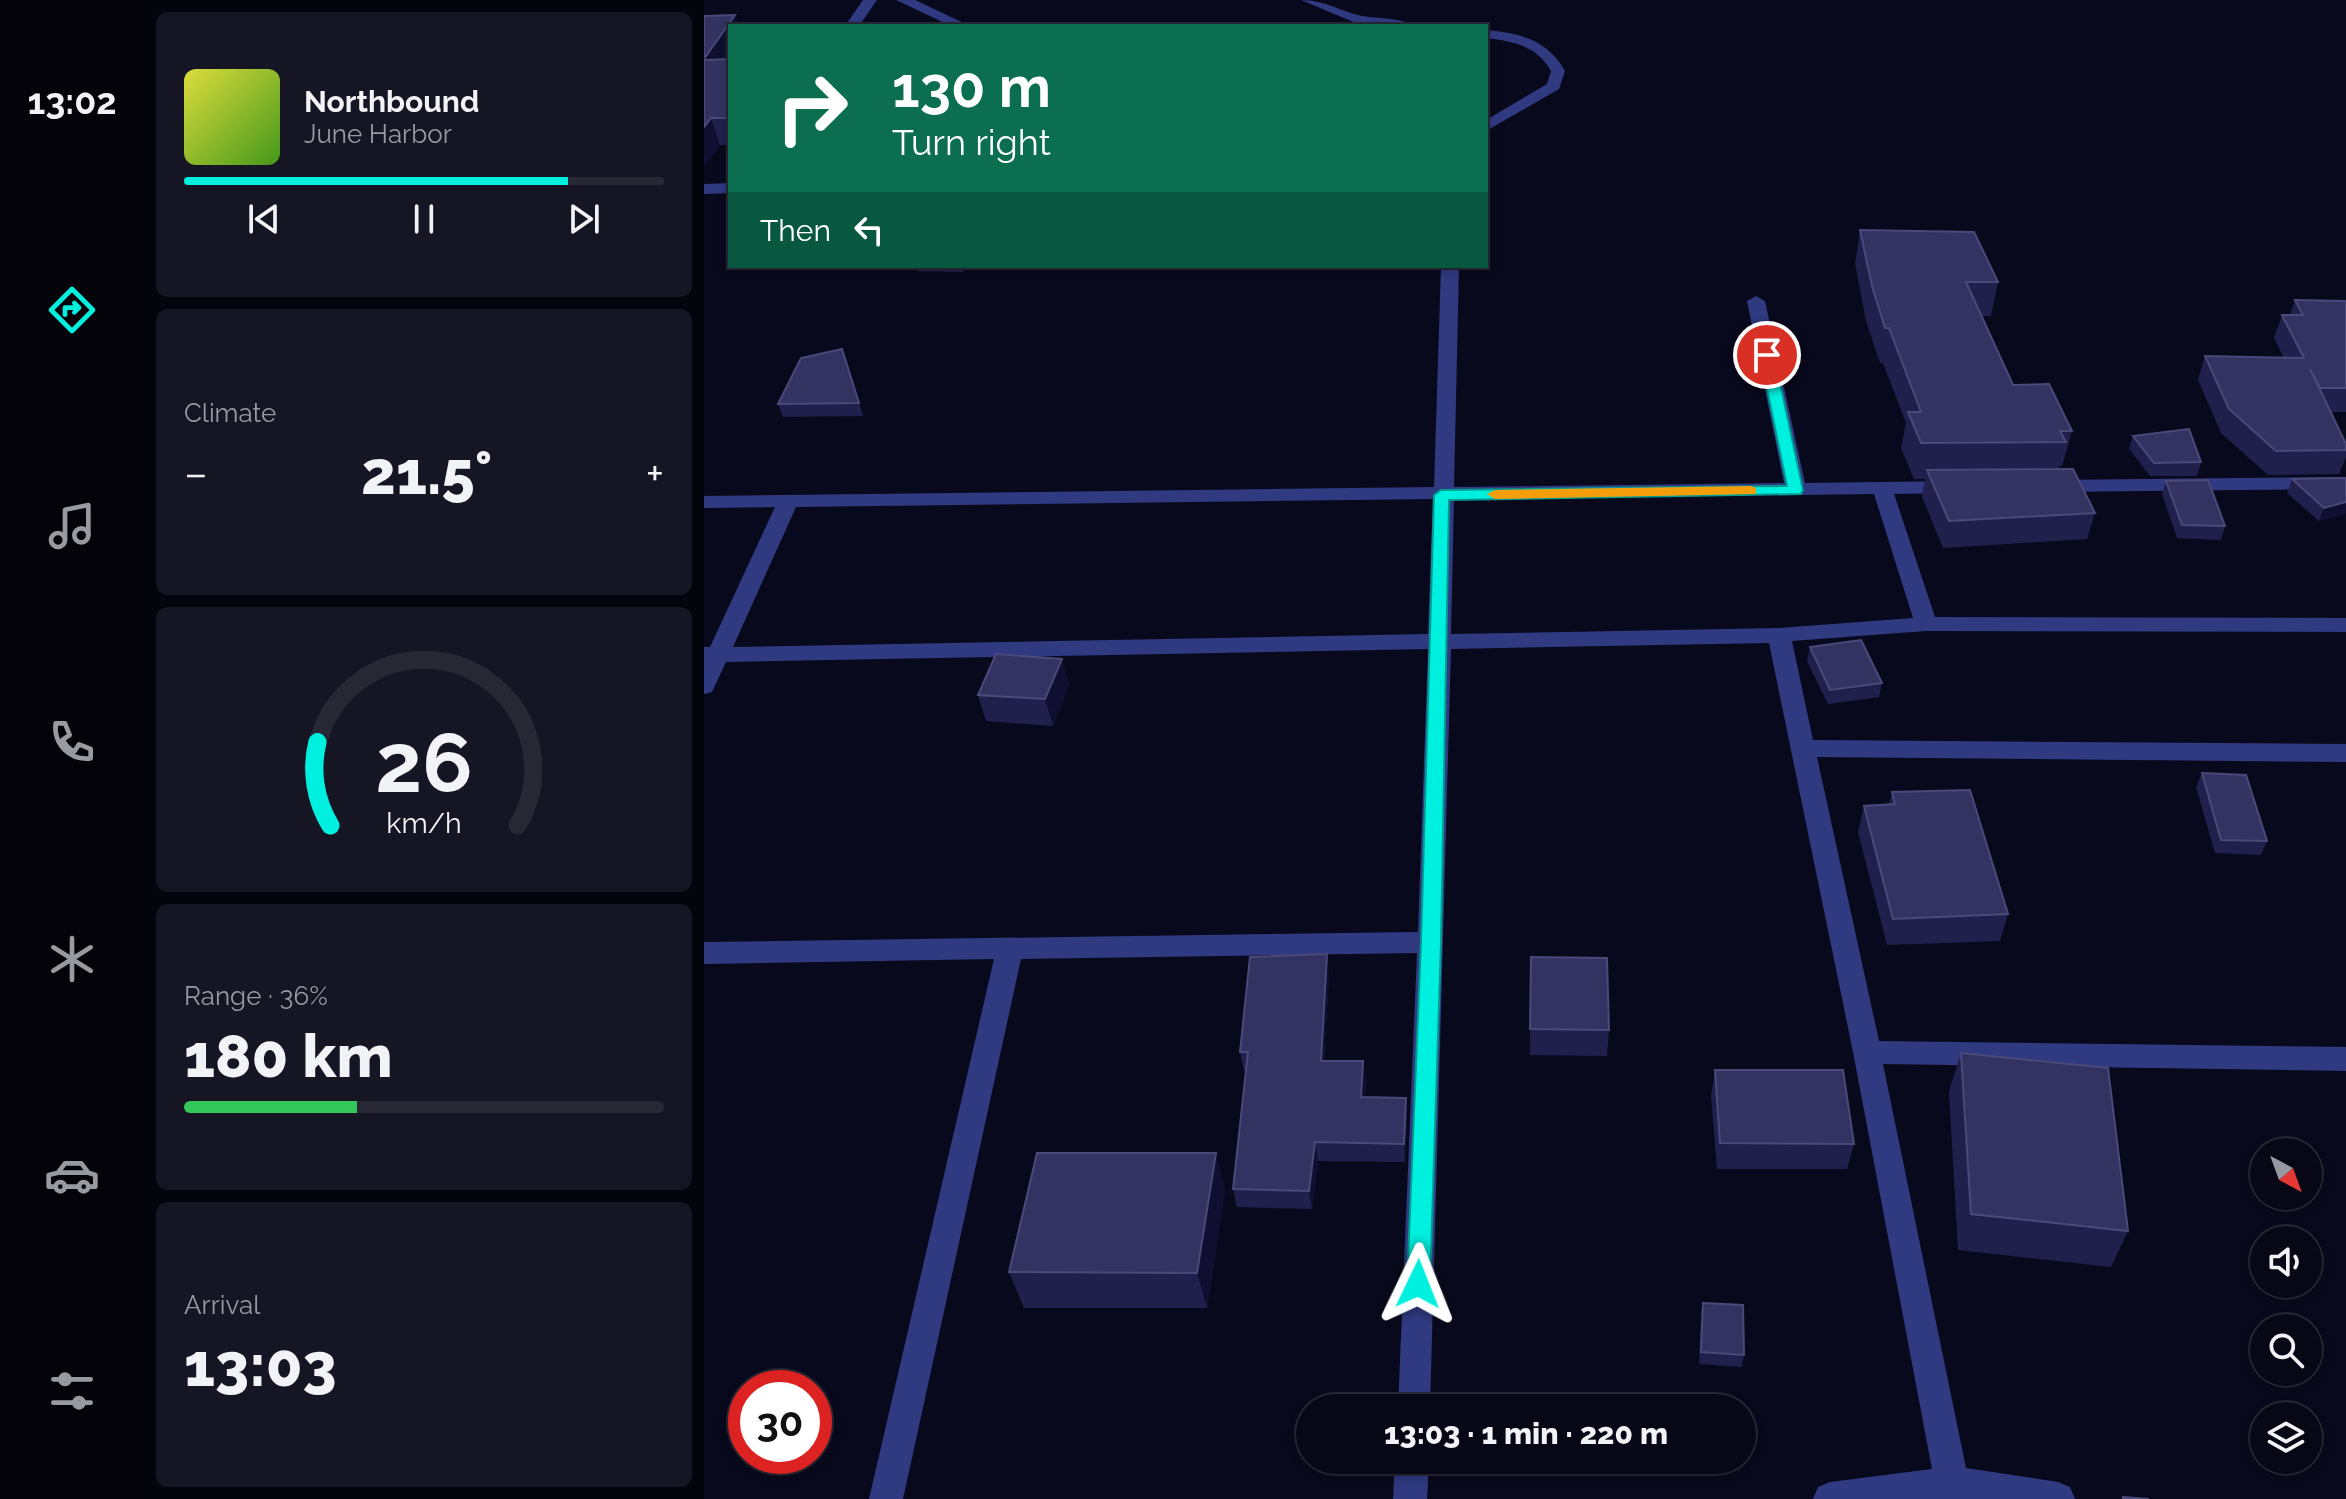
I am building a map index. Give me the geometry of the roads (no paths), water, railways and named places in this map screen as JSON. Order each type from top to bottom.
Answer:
[{"type":"street","points":[[853,24],[870,0]]},
{"type":"street","points":[[903,0],[958,24]]},
{"type":"street","points":[[1308,0],[1356,19],[1392,24]]},
{"type":"street","points":[[1488,34],[1528,41],[1552,56],[1558,71],[1554,86],[1488,125]]},
{"type":"street","points":[[704,189],[728,188]]},
{"type":"street","points":[[1415,1394],[1450,268]]},
{"type":"street","points":[[1756,301],[1796,490]]},
{"type":"street","points":[[2037,486],[2346,483]]},
{"type":"street","points":[[704,502],[1975,487]]},
{"type":"street","points":[[1882,488],[1926,624]]},
{"type":"street","points":[[704,686],[711,655],[788,501]]},
{"type":"street","points":[[711,655],[1779,635],[1926,624],[2346,625]]},
{"type":"street","points":[[1779,635],[1867,1052],[1952,1483]]},
{"type":"street","points":[[1804,748],[2346,753]]},
{"type":"street","points":[[704,953],[1431,942]]},
{"type":"street","points":[[886,1499],[1010,948]]},
{"type":"street","points":[[1867,1052],[2346,1059]]},
{"type":"street","points":[[1410,1499],[1411,1474]]},
{"type":"street","points":[[1830,1499],[1952,1483],[2058,1499]]}]
